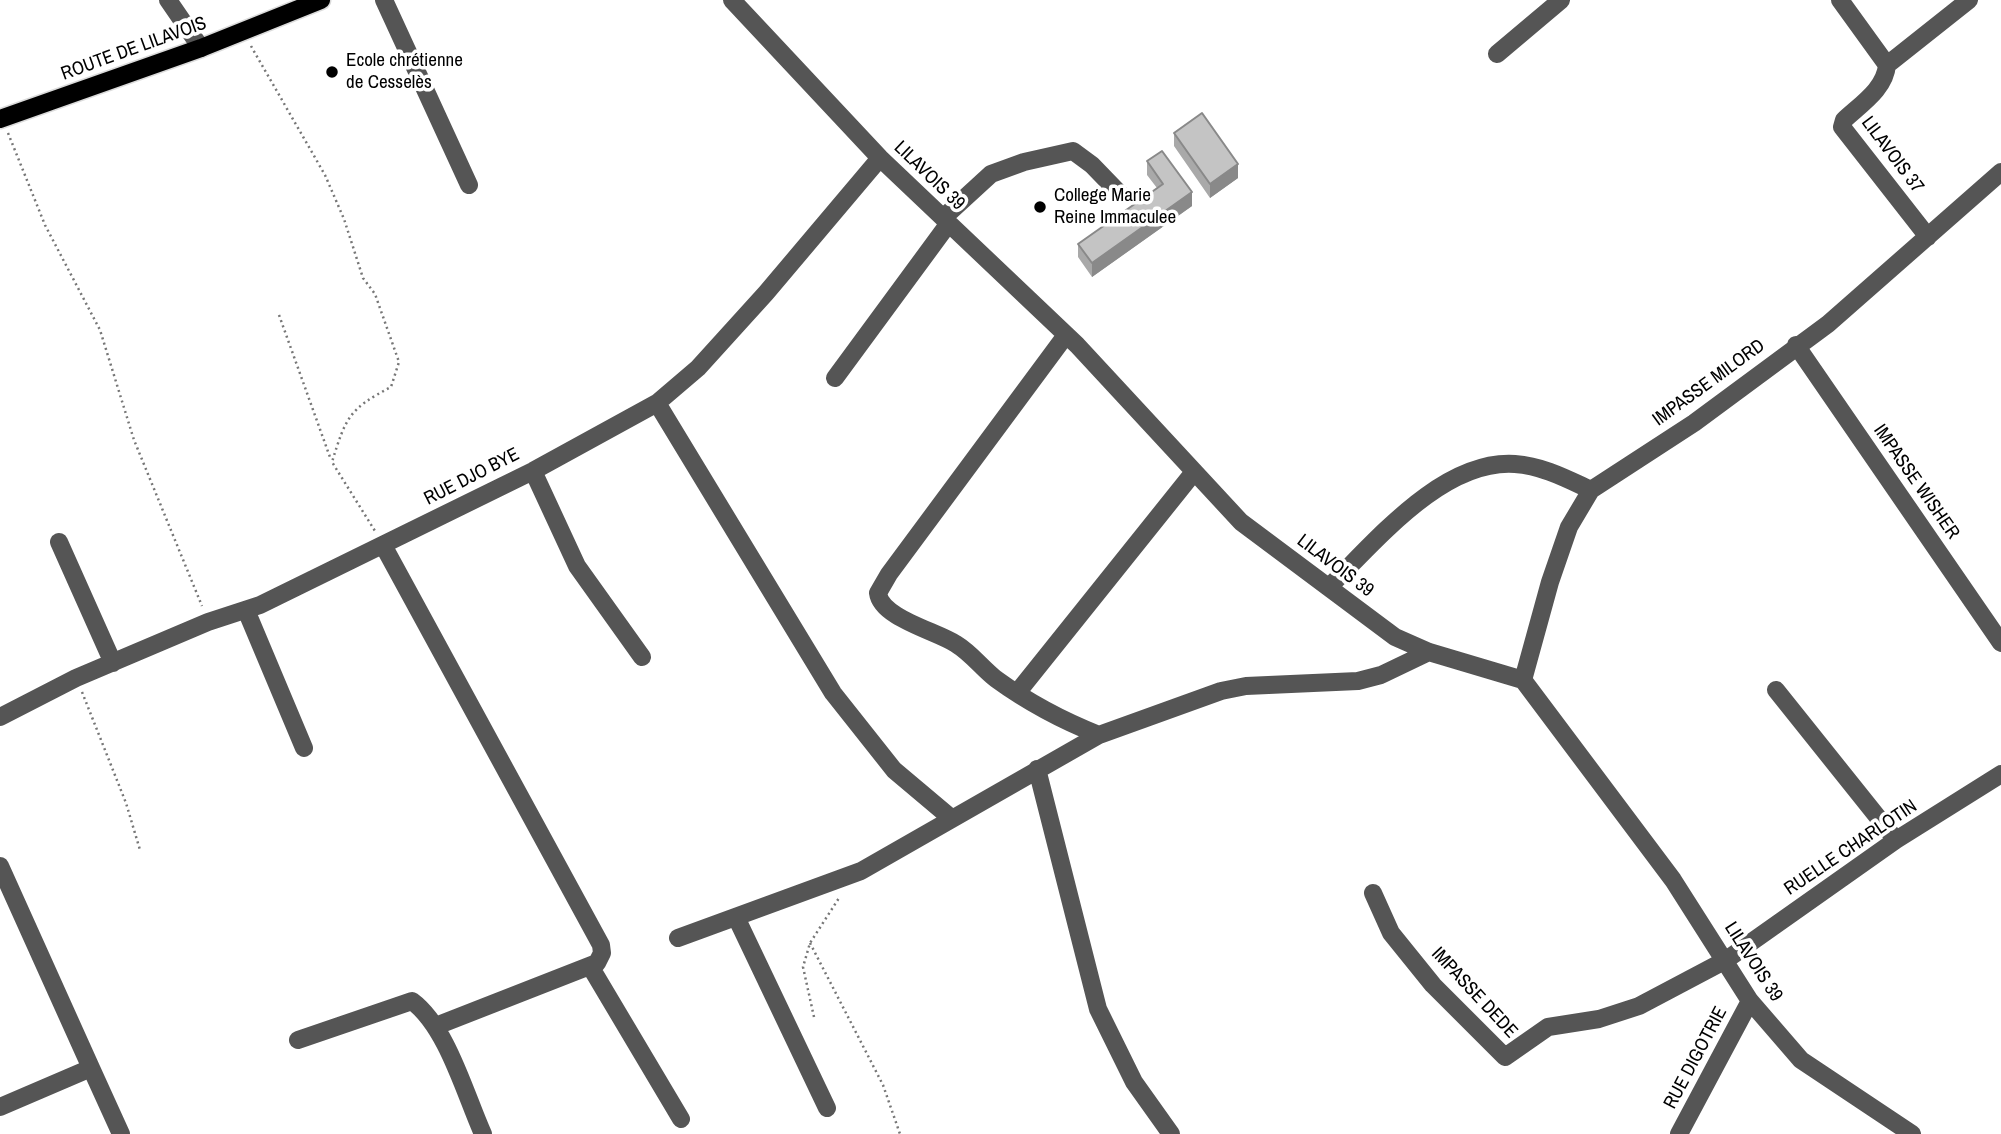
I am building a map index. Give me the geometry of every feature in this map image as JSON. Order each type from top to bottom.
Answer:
[{"type":"main road","name":"ROUTE DE LILAVOIS","points":[[1,117],[201,48],[321,0]]},
{"type":"street","points":[[168,0],[201,48]]},
{"type":"street","points":[[384,0],[469,185]]},
{"type":"street","name":"LILAVOIS 39","points":[[732,0],[880,158],[1066,335],[1241,522],[1395,637],[1429,652],[1523,680],[1673,880],[1727,960],[1750,1001],[1801,1060],[1912,1134]]},
{"type":"street","points":[[1497,54],[1561,0]]},
{"type":"street","points":[[1840,0],[1887,65],[1969,0]]},
{"type":"street","name":"LILAVOIS 37","points":[[1887,65],[1886,77],[1879,88],[1844,120],[1842,127],[1928,237]]},
{"type":"street","points":[[835,379],[946,221],[991,174],[1024,162],[1073,151],[1092,165],[1121,195]]},
{"type":"street","name":"RUE DJO BYE","points":[[0,717],[76,678],[208,622],[246,610],[383,545],[533,471],[657,404],[698,368],[741,321],[880,158]]},
{"type":"street","name":"IMPASSE MILORD","points":[[1523,680],[1561,549],[1569,527],[1591,490],[1694,424],[1796,345],[1828,324],[2001,172]]},
{"type":"street","points":[[1066,335],[888,574],[878,593],[881,603],[893,612],[952,641],[1044,712],[1099,735]]},
{"type":"street","name":"IMPASSE WISHER","points":[[1796,345],[2001,643]]},
{"type":"street","points":[[657,404],[834,693],[894,770],[951,818]]},
{"type":"street","points":[[1329,587],[1401,517],[1435,490],[1467,472],[1491,465],[1515,464],[1555,473],[1591,490]]},
{"type":"street","points":[[533,471],[577,566],[642,657]]},
{"type":"street","points":[[1017,693],[1194,472]]},
{"type":"street","points":[[59,542],[113,663]]},
{"type":"street","points":[[383,545],[601,944],[600,960],[590,966],[436,1026]]},
{"type":"street","points":[[246,610],[304,748]]},
{"type":"street","points":[[678,939],[861,872],[1099,735],[1221,691],[1246,686],[1357,681],[1381,675],[1429,652]]},
{"type":"street","points":[[1776,690],[1896,840]]},
{"type":"street","points":[[1037,769],[1098,1009],[1134,1082],[1171,1134]]},
{"type":"street","name":"RUELLE CHARLOTIN","points":[[1727,960],[1896,840],[2001,774]]},
{"type":"street","points":[[0,866],[121,1134]]},
{"type":"street","name":"IMPASSE DEDE","points":[[1373,893],[1391,933],[1433,985],[1505,1057],[1548,1027],[1599,1019],[1639,1006],[1727,960]]},
{"type":"street","points":[[736,917],[827,1108]]},
{"type":"street","points":[[590,966],[681,1119]]},
{"type":"street","points":[[298,1040],[412,1001],[424,1010],[436,1026],[483,1134]]},
{"type":"street","name":"RUE DIGOTRIE","points":[[1679,1134],[1750,1001]]},
{"type":"street","points":[[0,1107],[91,1068]]},
{"type":"path","points":[[242,31],[325,175],[344,219],[363,278],[375,294],[399,362],[391,387],[359,404],[344,425],[332,461]]},
{"type":"path","points":[[1,117],[45,225],[100,330],[134,440],[208,622]]},
{"type":"path","points":[[279,315],[332,461],[383,545]]},
{"type":"path","points":[[76,678],[126,803],[139,850]]},
{"type":"path","points":[[814,1017],[803,967],[810,943],[844,890],[861,872]]},
{"type":"path","points":[[810,943],[883,1085],[900,1134]]},
{"type":"building","points":[[1202,113],[1238,164],[1210,184],[1174,133]]},
{"type":"building","points":[[1162,151],[1192,192],[1092,263],[1078,244],[1163,184],[1147,161]]},
{"type":"place","name":"Ecole chrétienne de Cesselès","points":[[332,72]]},
{"type":"place","name":"College Marie Reine Immaculee","points":[[1040,207]]}]
